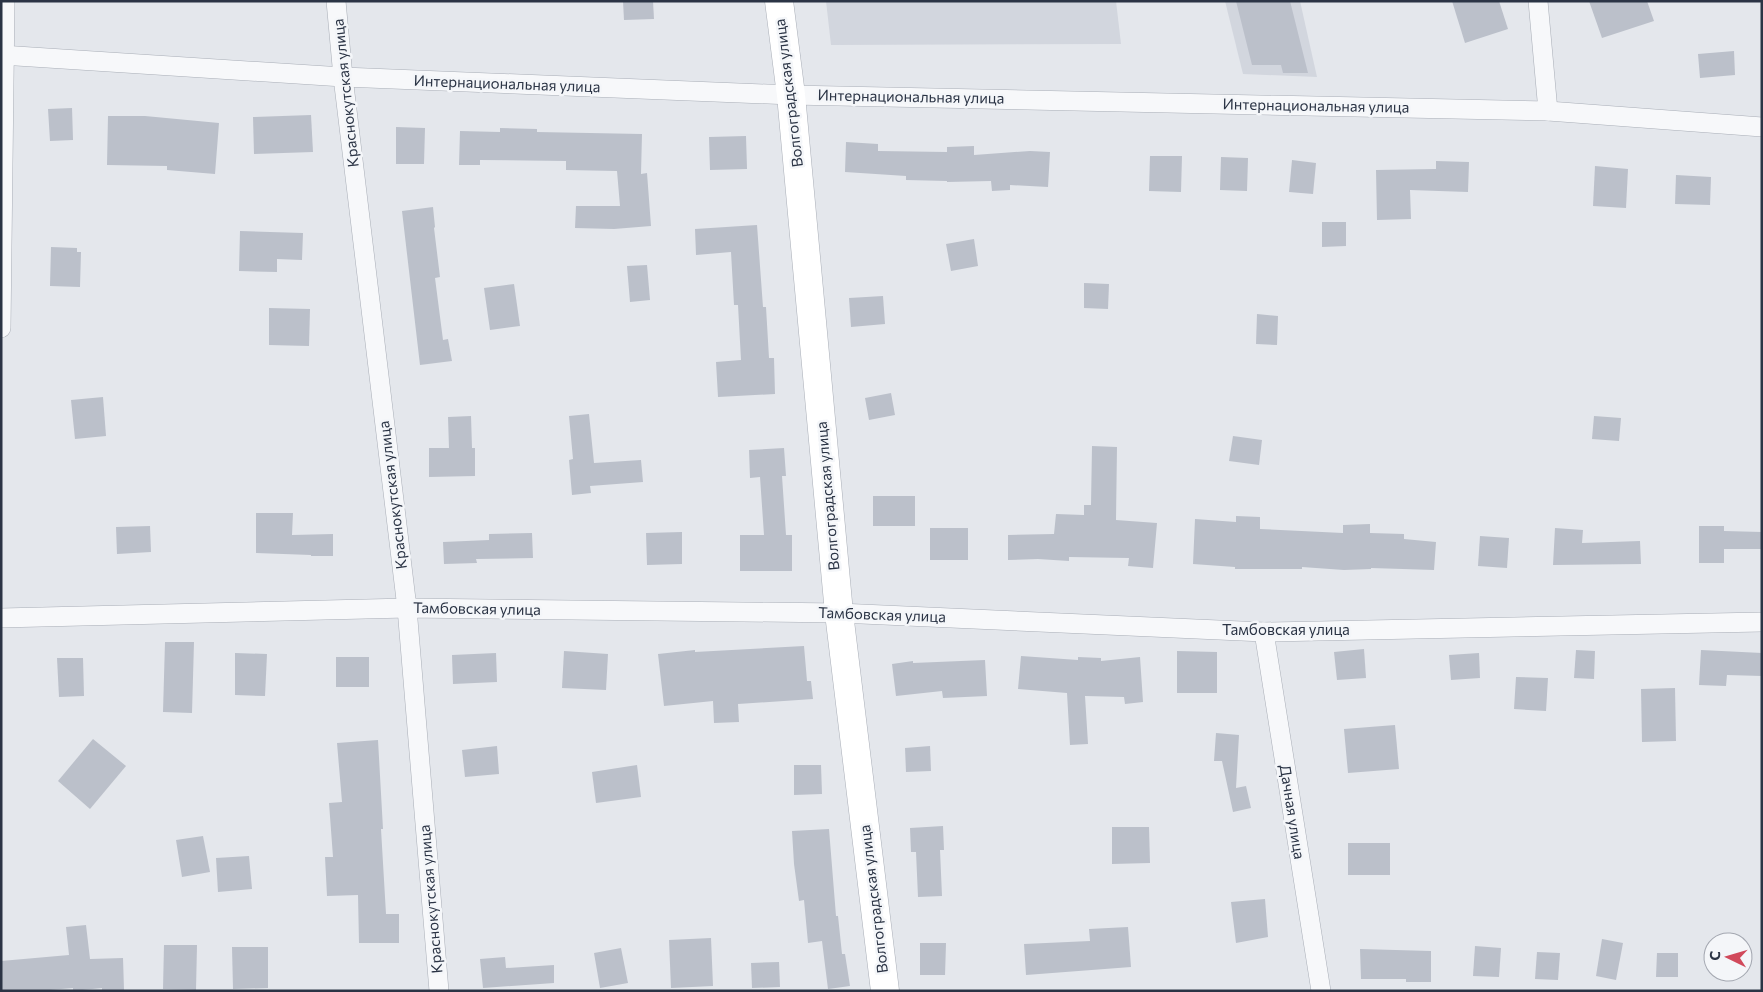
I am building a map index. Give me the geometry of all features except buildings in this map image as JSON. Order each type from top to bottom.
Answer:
[{"type":"street","points":[[1,328],[5,1]]},
{"type":"street","name":"Краснокутская улица","points":[[336,1],[343,77],[407,608],[439,991]]},
{"type":"street","name":"Волгоградская улица","points":[[779,1],[792,95],[839,613],[885,991]]},
{"type":"street","points":[[1538,1],[1548,111]]},
{"type":"street","name":"Интернациональная улица","points":[[3,56],[343,77],[792,95],[1548,111],[1762,127]]},
{"type":"street","name":"Тамбовская улица","points":[[1,618],[407,608],[839,613],[1264,632],[1762,622]]},
{"type":"street","name":"Дачная улица","points":[[1264,632],[1321,991]]},
{"type":"shaded area","points":[[826,1],[1116,1],[1121,44],[831,45]]},
{"type":"shaded area","points":[[1225,1],[1300,1],[1317,77],[1243,74]]}]
